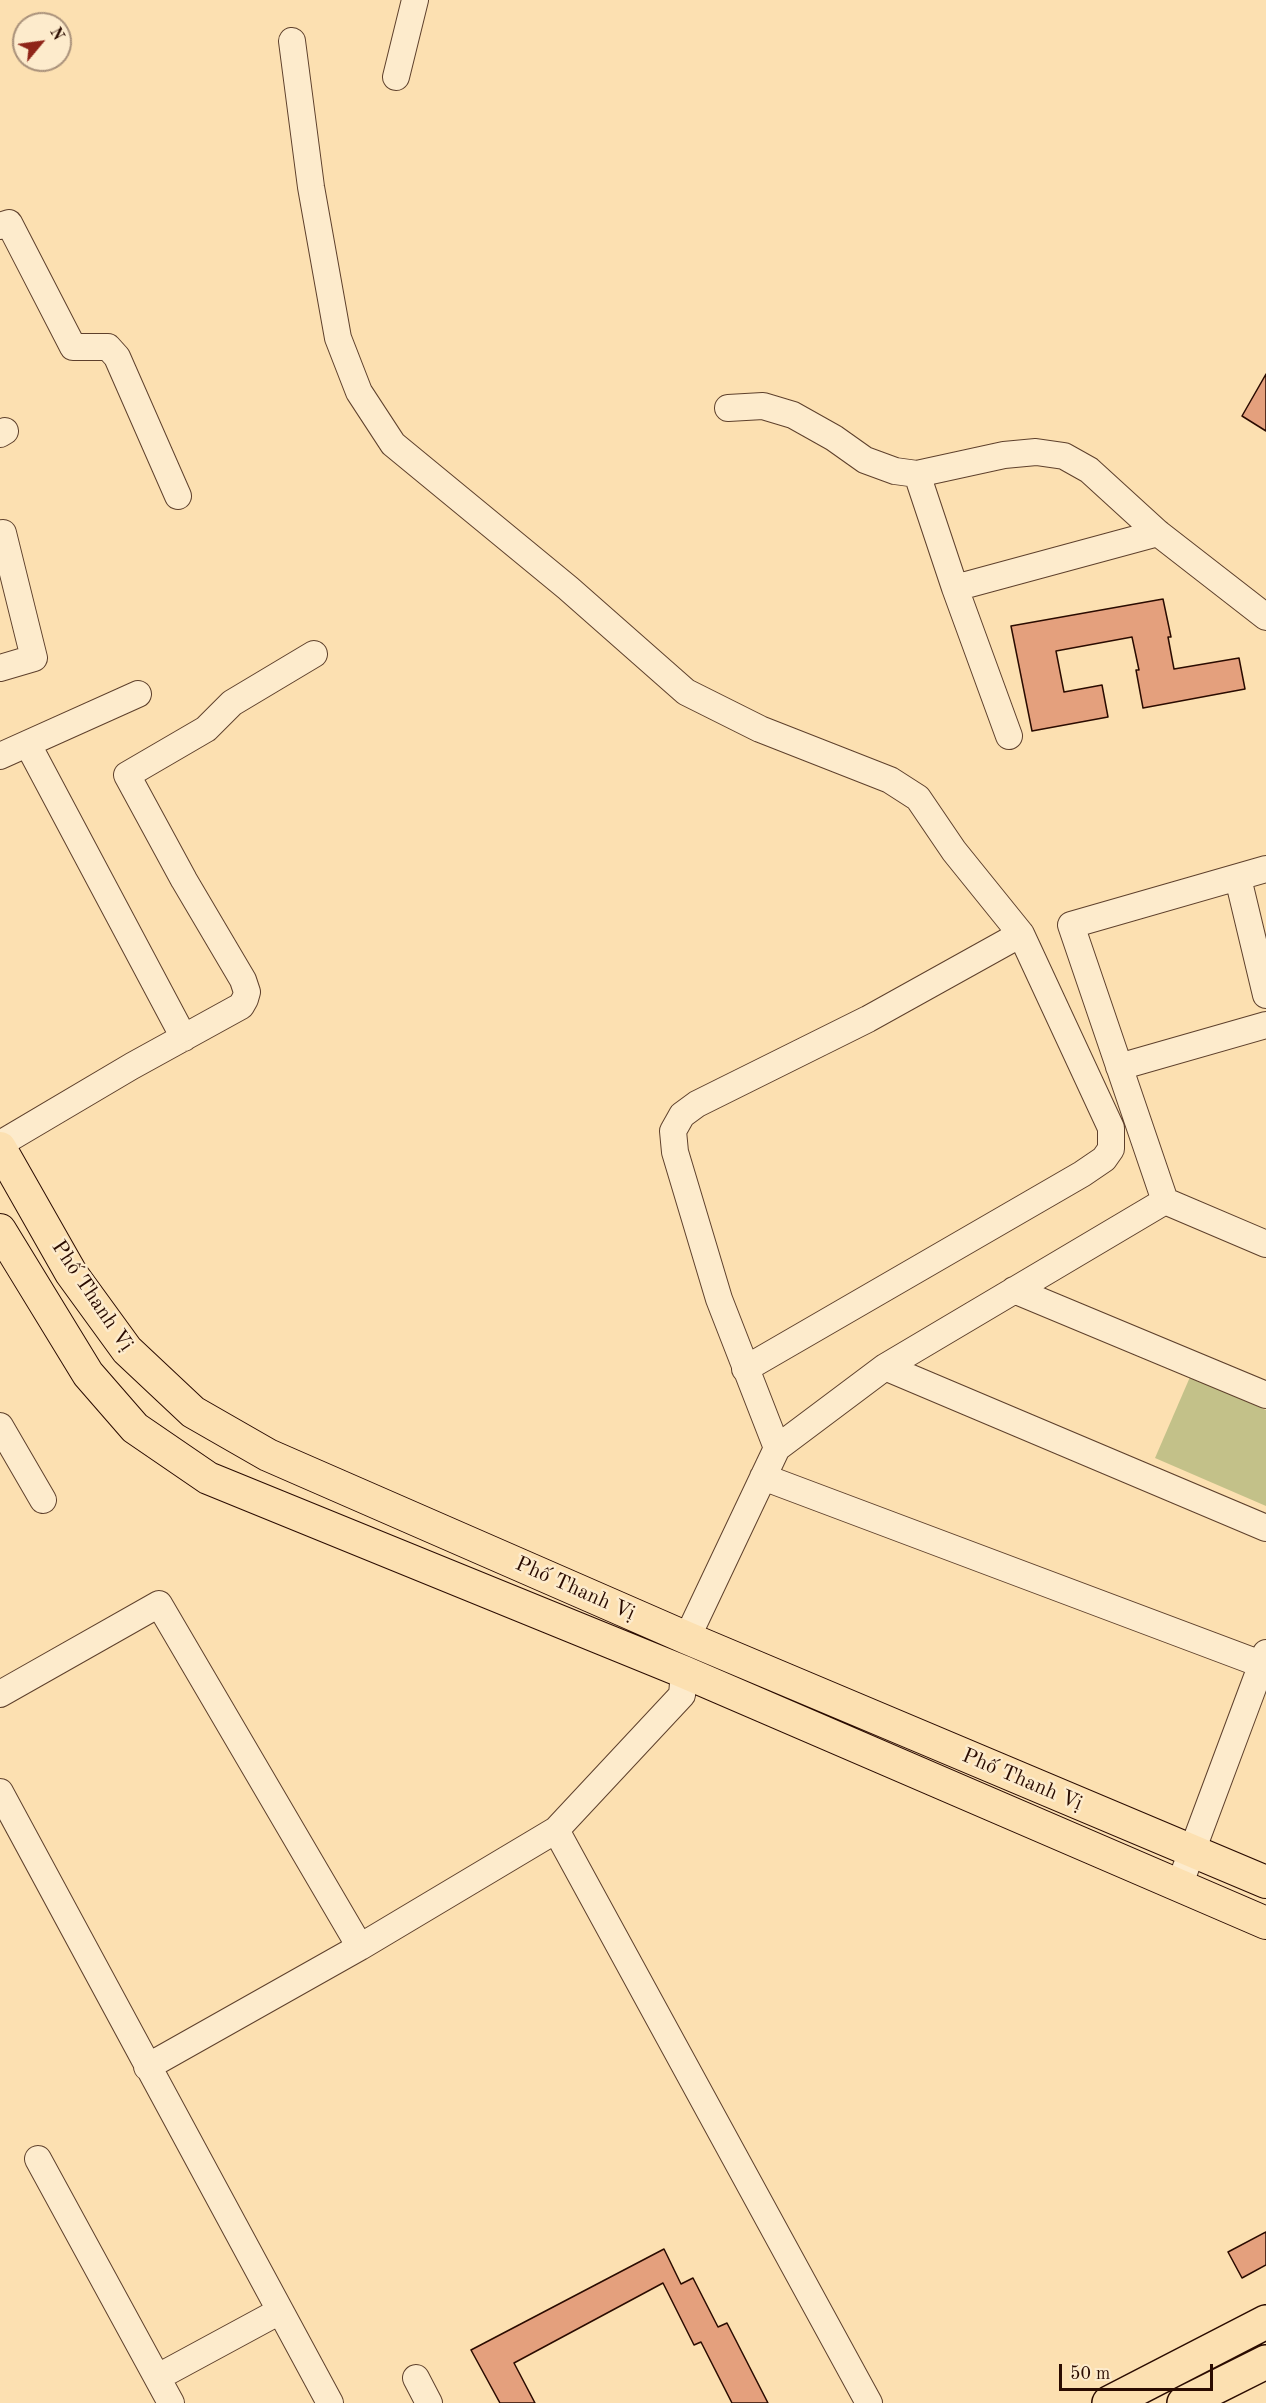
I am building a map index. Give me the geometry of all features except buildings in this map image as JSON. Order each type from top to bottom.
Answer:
[{"type":"highway","points":[[1108,2403],[1266,2322]]},
{"type":"highway","points":[[1184,2403],[1266,2362]]},
{"type":"main road","name":"Phố Thanh Vị","points":[[0,1146],[72,1273],[127,1350],[193,1412],[268,1455],[687,1638],[1266,1882]]},
{"type":"main road","name":"Phố Thanh Vị","points":[[0,1230],[88,1374],[135,1428],[208,1478],[684,1672],[1266,1923]]},
{"type":"main road","points":[[684,1672],[687,1638]]},
{"type":"street","points":[[396,76],[415,0]]},
{"type":"street","points":[[292,41],[311,186],[338,338],[359,392],[393,444],[568,588],[686,692],[760,729],[890,780],[918,798],[960,860],[1021,934],[1111,1128],[1111,1149],[1104,1159],[1082,1174],[745,1369]]},
{"type":"street","points":[[0,226],[9,223],[74,347],[108,347],[117,357],[178,496]]},
{"type":"street","points":[[728,408],[763,406],[793,415],[834,438],[865,460],[895,471],[917,474],[1004,455],[1036,452],[1064,456],[1089,470],[1158,533],[1266,617]]},
{"type":"street","points":[[917,474],[955,588],[1009,736]]},
{"type":"street","points":[[0,668],[34,658],[3,532]]},
{"type":"street","points":[[955,588],[1158,533]]},
{"type":"street","points":[[0,1146],[132,1066],[241,1006],[247,992],[243,980],[184,880],[127,775],[206,729],[232,703],[314,654]]},
{"type":"street","points":[[0,756],[138,694]]},
{"type":"street","points":[[33,754],[184,1038]]},
{"type":"street","points":[[1266,869],[1071,925],[1165,1201],[1266,1244]]},
{"type":"street","points":[[1238,878],[1266,995]]},
{"type":"street","points":[[777,1448],[745,1369],[701,1244],[675,1152],[673,1131],[682,1115],[697,1104],[868,1019],[1021,934]]},
{"type":"street","points":[[1119,1067],[1266,1025]]},
{"type":"street","points":[[687,1638],[777,1448],[885,1367],[1165,1201]]},
{"type":"street","points":[[1014,1290],[1266,1395]]},
{"type":"street","points":[[885,1367],[1266,1528]]},
{"type":"street","points":[[0,1426],[44,1500]]},
{"type":"street","points":[[763,1478],[1264,1661],[1179,1886]]},
{"type":"street","points":[[0,1694],[159,1604],[360,1947]]},
{"type":"street","points":[[147,2067],[360,1947],[556,1830],[682,1695],[684,1672]]},
{"type":"street","points":[[0,1792],[330,2403]]},
{"type":"street","points":[[556,1830],[869,2403]]},
{"type":"street","points":[[38,2160],[171,2403]]},
{"type":"street","points":[[158,2377],[280,2311]]},
{"type":"street","points":[[416,2378],[429,2403]]},
{"type":"shaded area","points":[[1190,1377],[1266,1410],[1266,1506],[1155,1458]]}]
